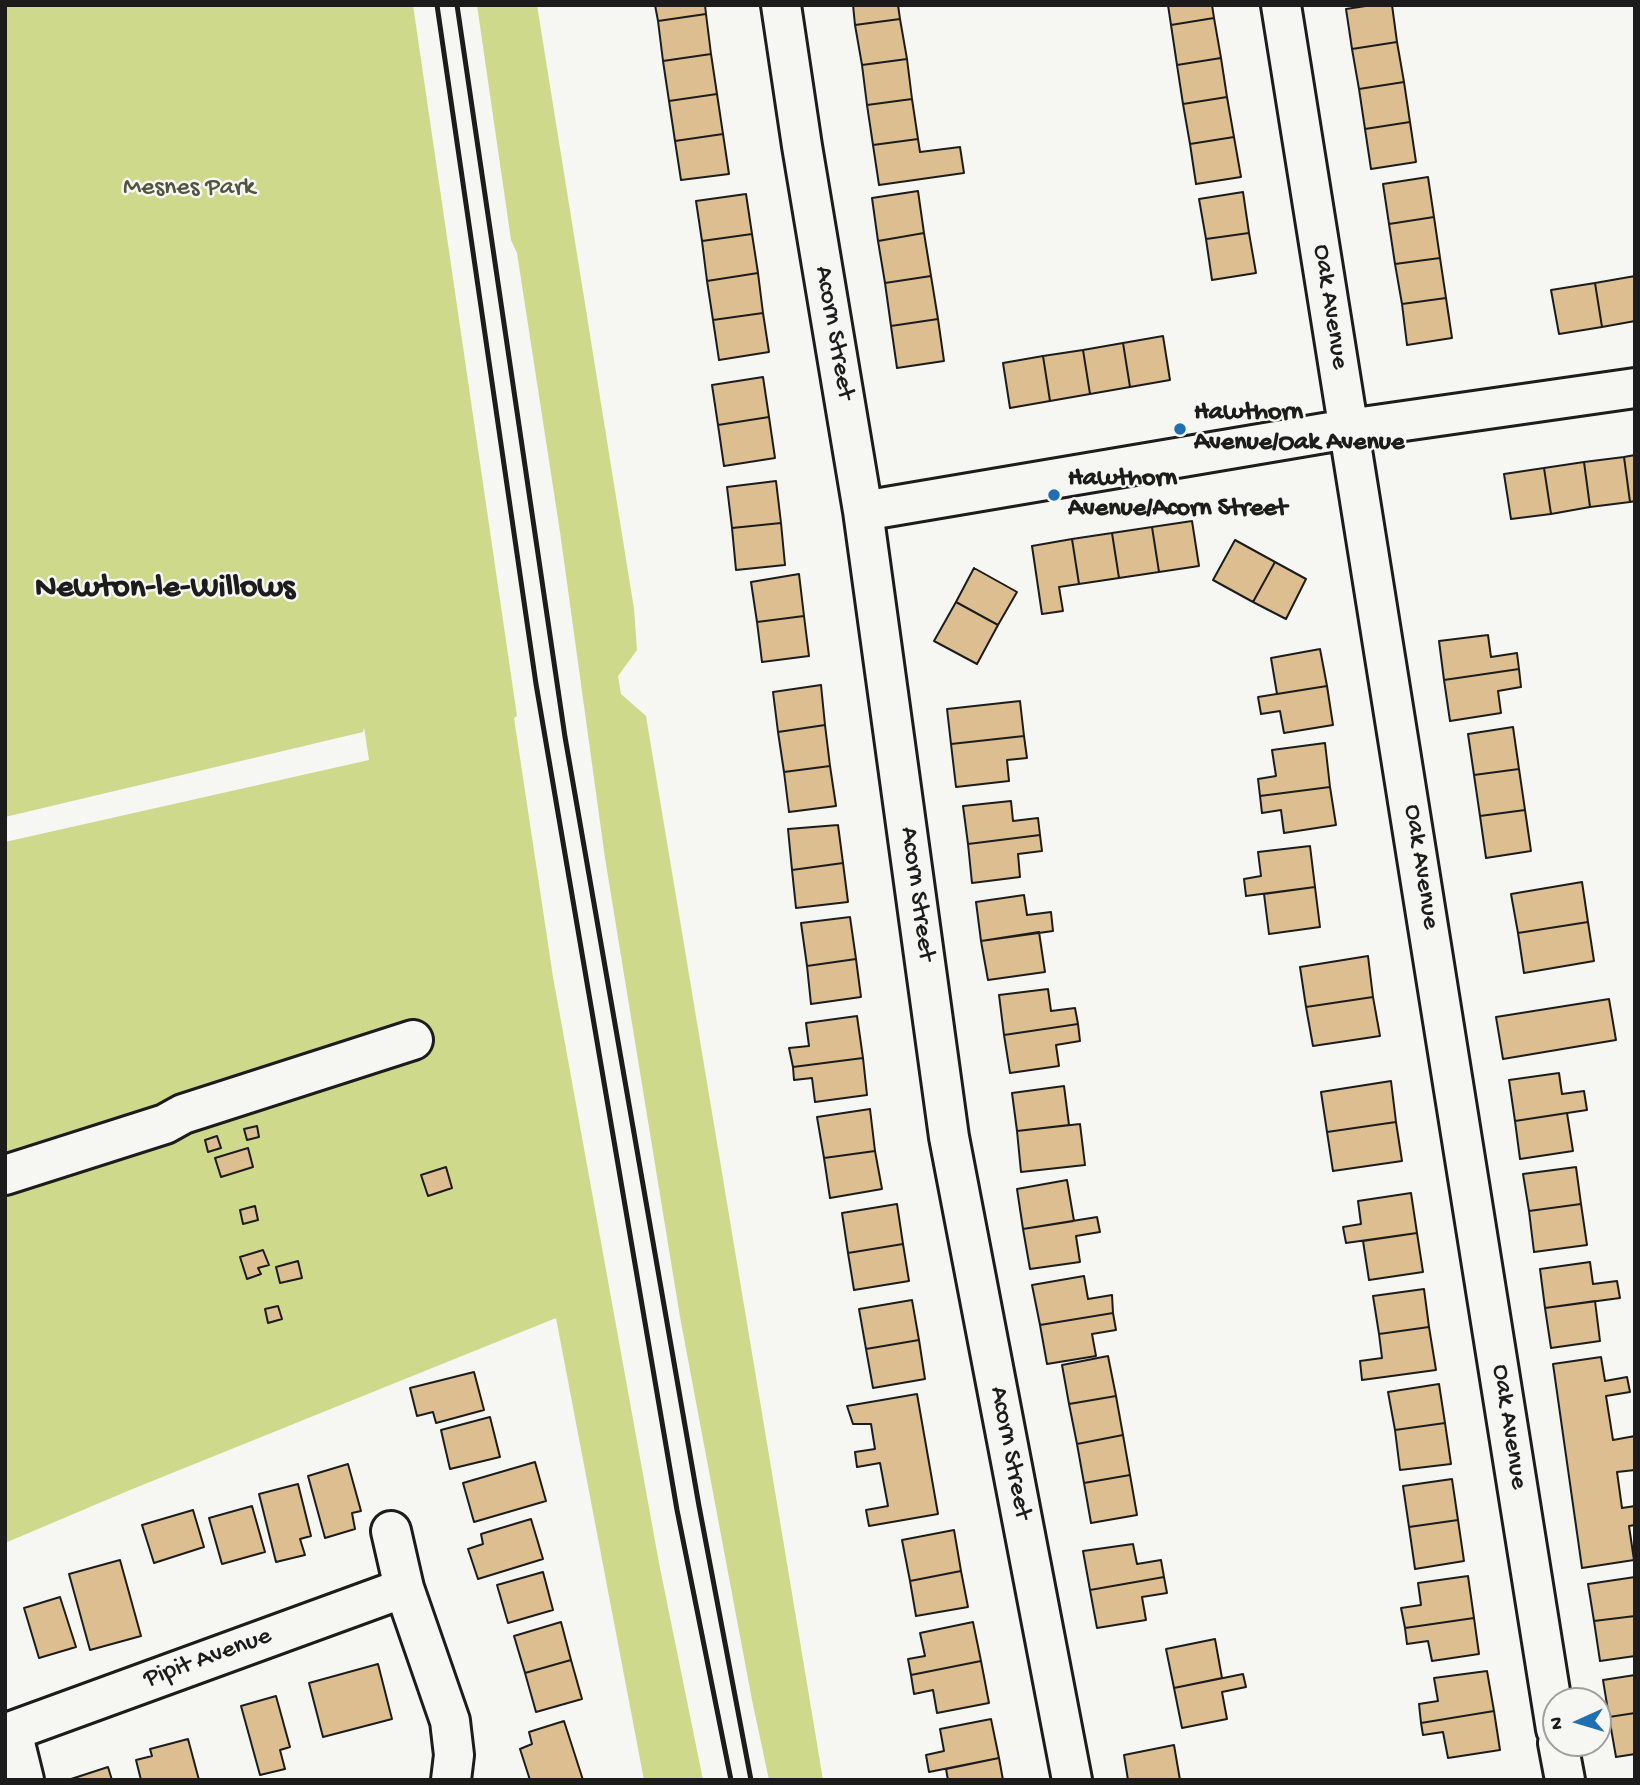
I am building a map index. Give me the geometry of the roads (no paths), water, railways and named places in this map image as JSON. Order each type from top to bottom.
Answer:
[{"type":"street","name":"Acorn Street","points":[[780,5],[863,511],[949,1137],[1072,1780]]},
{"type":"street","name":"Oak Avenue","points":[[1281,5],[1549,1687]]},
{"type":"street","points":[[863,511],[1348,429],[1635,388]]},
{"type":"street","points":[[5,1175],[164,1125],[183,1114],[413,1040]]},
{"type":"street","points":[[391,1531],[404,1588],[450,1721],[454,1755],[451,1780]]},
{"type":"street","name":"Pipit Avenue","points":[[24,1780],[9,1732],[404,1588]]},
{"type":"street","points":[[1561,1757],[1565,1780]]},
{"type":"railway","points":[[437,5],[536,684],[677,1510],[731,1780]]},
{"type":"railway","points":[[457,5],[565,737],[699,1506],[751,1780]]},
{"type":"place","name":"Hawthorn Avenue/Oak Avenue","points":[[1180,429]]},
{"type":"place","name":"Hawthorn Avenue/Acorn Street","points":[[1054,495]]},
{"type":"district","name":"Newton-le-Willows","points":[[165,590]]},
{"type":"park label","name":"Mesnes Park","points":[[189,189]]}]
